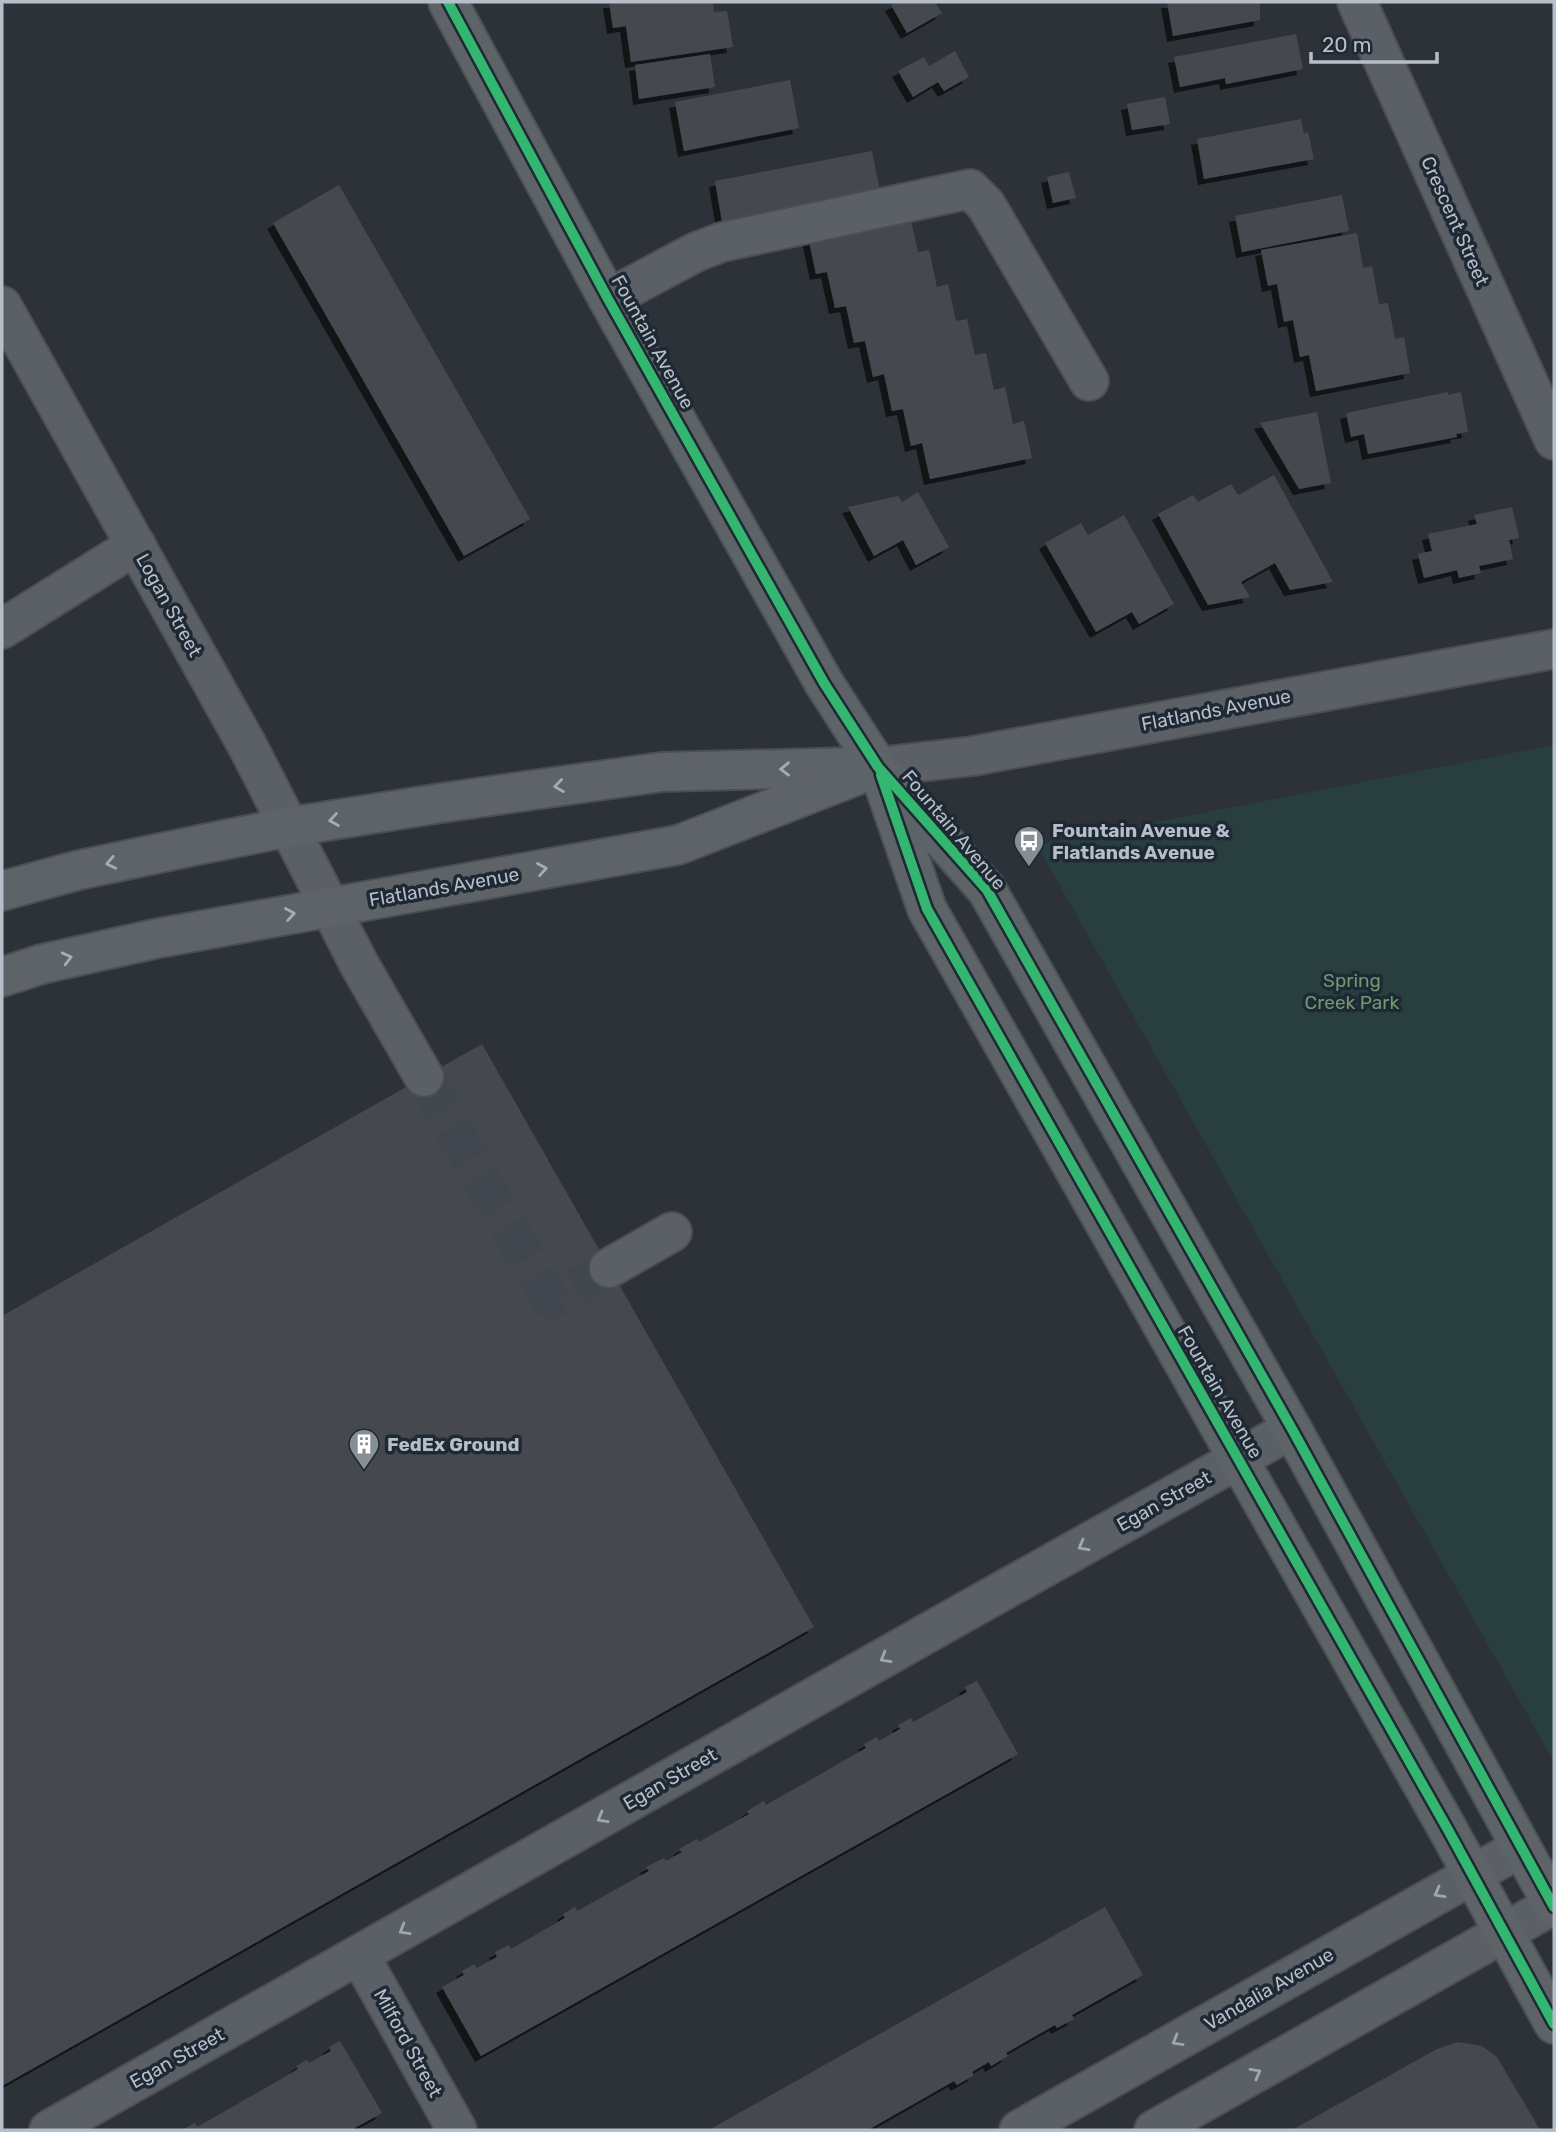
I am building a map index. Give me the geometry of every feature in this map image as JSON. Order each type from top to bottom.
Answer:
[{"type":"main road","name":"Fountain Avenue","points":[[448,2],[608,299],[824,683],[878,767],[987,890],[1292,1429],[1554,1906]]},
{"type":"main road","name":"Fountain Avenue","points":[[878,767],[927,909],[1554,2024]]},
{"type":"main road","name":"Flatlands Avenue","points":[[2,891],[79,870],[289,827],[441,803],[661,772],[878,767]]},
{"type":"main road","name":"Flatlands Avenue","points":[[2,977],[99,950],[678,845],[878,767]]},
{"type":"street","name":"Crescent Street","points":[[1357,2],[1554,440]]},
{"type":"street","points":[[608,299],[696,251],[722,242],[970,189],[986,205],[1089,381]]},
{"type":"street","name":"Logan Street","points":[[2,306],[247,745],[359,964],[424,1077]]},
{"type":"street","points":[[2,629],[136,545]]},
{"type":"street","name":"Flatlands Avenue","points":[[878,767],[972,756],[1554,649]]},
{"type":"street","points":[[610,1268],[673,1232]]},
{"type":"street","name":"Egan Street","points":[[49,2130],[1292,1429]]},
{"type":"street","name":"Vandalia Avenue","points":[[1019,2130],[1520,1848]]},
{"type":"street","points":[[1154,2130],[1554,1906]]},
{"type":"street","name":"Milford Street","points":[[360,1956],[457,2130]]},
{"type":"green space","name":"Spring Creek Park","points":[[1554,745],[1554,1762],[1037,845]]},
{"type":"building","points":[[609,2],[713,2],[714,12],[727,11],[733,47],[631,62],[626,26],[613,28]]},
{"type":"building","points":[[897,2],[935,2],[942,13],[907,33],[891,5]]},
{"type":"building","points":[[1167,2],[1260,2],[1260,20],[1173,36]]},
{"type":"building","points":[[1296,34],[1303,69],[1226,84],[1225,78],[1180,87],[1174,57]]},
{"type":"building","points":[[955,51],[969,77],[944,91],[938,82],[913,97],[898,71],[924,57],[929,66]]},
{"type":"building","points":[[710,54],[715,87],[639,99],[635,65]]},
{"type":"building","points":[[790,80],[799,128],[684,151],[675,102]]},
{"type":"building","points":[[1165,97],[1170,124],[1132,130],[1127,104]]},
{"type":"building","points":[[1301,119],[1304,134],[1308,132],[1314,159],[1204,179],[1197,139]]},
{"type":"building","points":[[872,151],[880,192],[722,222],[715,181]]},
{"type":"building","points":[[1069,172],[1076,198],[1053,203],[1047,177]]},
{"type":"building","points":[[339,185],[530,519],[464,556],[273,223]]},
{"type":"building","points":[[1342,195],[1349,231],[1242,252],[1235,216]]},
{"type":"building","points":[[910,216],[918,252],[929,250],[937,287],[948,284],[956,321],[967,319],[975,355],[986,353],[994,390],[1005,387],[1013,424],[1024,421],[1032,458],[930,479],[922,443],[911,446],[903,409],[892,411],[884,374],[873,377],[865,341],[854,343],[846,306],[835,308],[827,272],[816,274],[808,237]]},
{"type":"building","points":[[1357,233],[1363,268],[1372,266],[1379,304],[1388,303],[1395,339],[1404,337],[1410,373],[1316,391],[1309,355],[1300,357],[1293,320],[1284,322],[1277,284],[1268,286],[1261,250]]},
{"type":"building","points":[[1448,392],[1448,395],[1461,392],[1468,432],[1456,434],[1457,437],[1368,454],[1364,434],[1351,437],[1346,413]]},
{"type":"building","points":[[1317,412],[1331,483],[1299,489],[1260,423]]},
{"type":"building","points":[[1274,475],[1333,582],[1290,590],[1275,563],[1241,582],[1250,597],[1208,605],[1158,514],[1193,495],[1198,502],[1231,484],[1238,495]]},
{"type":"building","points":[[918,492],[949,547],[916,565],[903,540],[874,556],[848,507],[898,496],[902,502]]},
{"type":"building","points":[[1512,507],[1519,538],[1509,540],[1513,559],[1479,566],[1481,573],[1459,578],[1457,570],[1424,578],[1418,554],[1432,551],[1428,534],[1477,524],[1474,515]]},
{"type":"building","points":[[1124,515],[1174,604],[1139,624],[1132,612],[1096,632],[1045,543],[1081,523],[1088,535]]},
{"type":"building","name":"FedEx Ground","points":[[482,1044],[814,1627],[2,2086],[2,1316]]},
{"type":"building","points":[[977,1681],[1018,1754],[481,2056],[442,1987],[464,1975],[462,1971],[474,1964],[477,1968],[497,1957],[495,1952],[509,1945],[511,1949],[565,1918],[563,1914],[575,1907],[577,1911],[649,1871],[646,1867],[664,1858],[666,1861],[682,1852],[679,1849],[697,1839],[699,1842],[749,1814],[747,1811],[764,1801],[766,1805],[866,1748],[864,1744],[877,1737],[879,1741],[900,1729],[898,1725],[911,1718],[913,1722],[967,1692],[965,1687]]},
{"type":"building","points":[[1105,1907],[1143,1975],[1072,2015],[1074,2019],[1057,2028],[1055,2025],[1006,2053],[1008,2056],[991,2066],[989,2062],[957,2085],[954,2081],[868,2130],[709,2130]]},
{"type":"building","points":[[340,2041],[382,2113],[351,2130],[182,2130],[195,2123],[197,2127],[298,2069],[296,2066],[307,2060],[309,2063],[331,2051],[329,2047]]},
{"type":"building","points":[[1458,2042],[1482,2046],[1497,2057],[1540,2130],[1292,2130],[1437,2049]]},
{"type":"tunnel","points":[[424,1077],[551,1301],[609,1268]]},
{"type":"cycle path","points":[[448,2],[608,299],[824,683],[878,767],[987,890],[1292,1429],[1554,1907]]},
{"type":"cycle path","points":[[881,775],[927,909],[1447,1828],[1554,2024]]},
{"type":"place","name":"Fountain Avenue & Flatlands Avenue","points":[[1029,868]]},
{"type":"place","name":"FedEx Ground","points":[[364,1471]]}]
